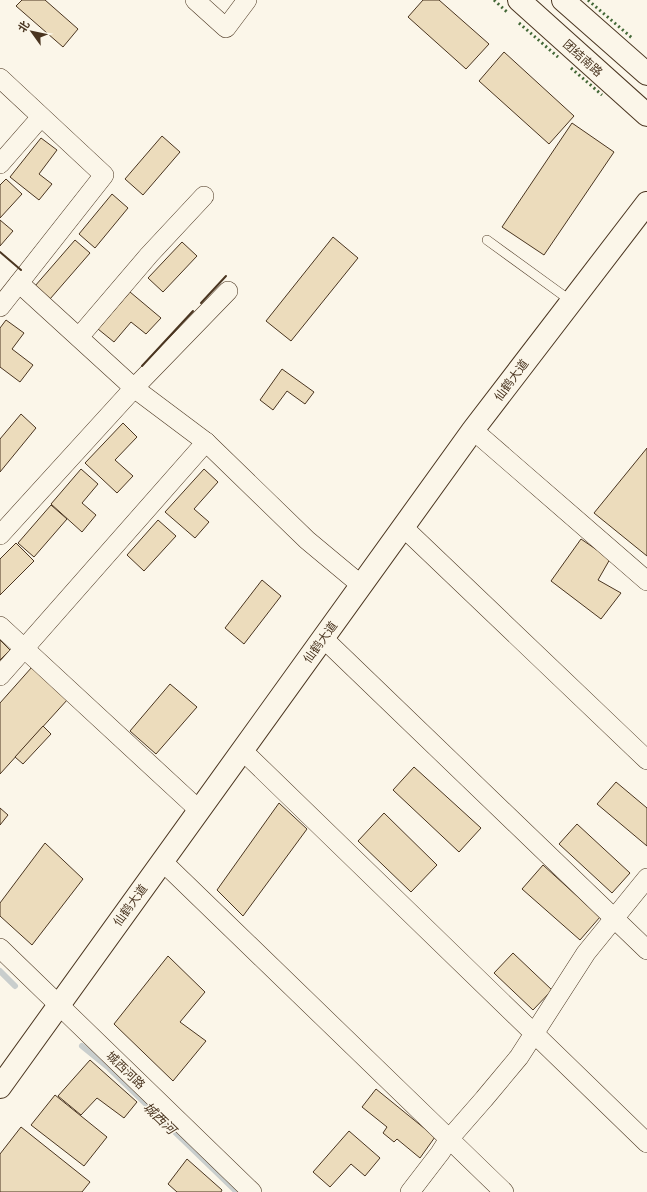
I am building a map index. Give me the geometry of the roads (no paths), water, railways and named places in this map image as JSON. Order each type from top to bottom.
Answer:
[{"type":"main road","name":"团结南路","points":[[519,0],[647,116]]},
{"type":"main road","points":[[563,0],[647,74]]},
{"type":"main road","name":"仙鹤大道","points":[[0,1087],[58,1004],[473,430],[647,203]]},
{"type":"street","points":[[195,0],[226,28],[247,0]]},
{"type":"street","points":[[0,78],[104,175],[0,307]]},
{"type":"street","points":[[0,164],[41,117]]},
{"type":"street","points":[[79,338],[149,255],[204,196]]},
{"type":"street","points":[[19,283],[134,388],[206,442],[307,540],[361,585]]},
{"type":"street","points":[[0,535],[134,388],[228,291]]},
{"type":"street","points":[[473,430],[647,581]]},
{"type":"street","points":[[0,676],[206,442]]},
{"type":"street","points":[[403,527],[647,760]]},
{"type":"street","points":[[0,626],[199,810]]},
{"type":"street","points":[[323,638],[613,919],[647,950]]},
{"type":"street","points":[[242,750],[647,1143]]},
{"type":"street","points":[[162,861],[504,1192]]},
{"type":"street","points":[[410,1192],[449,1139],[519,1056],[586,953],[647,878]]},
{"type":"street","name":"城西河路","points":[[0,948],[252,1192]]},
{"type":"lane","points":[[487,240],[572,301]]},
{"type":"waterway","name":"城西河","points":[[0,971],[15,986]]},
{"type":"waterway","name":"城西河","points":[[82,1046],[109,1068],[237,1192]]}]
